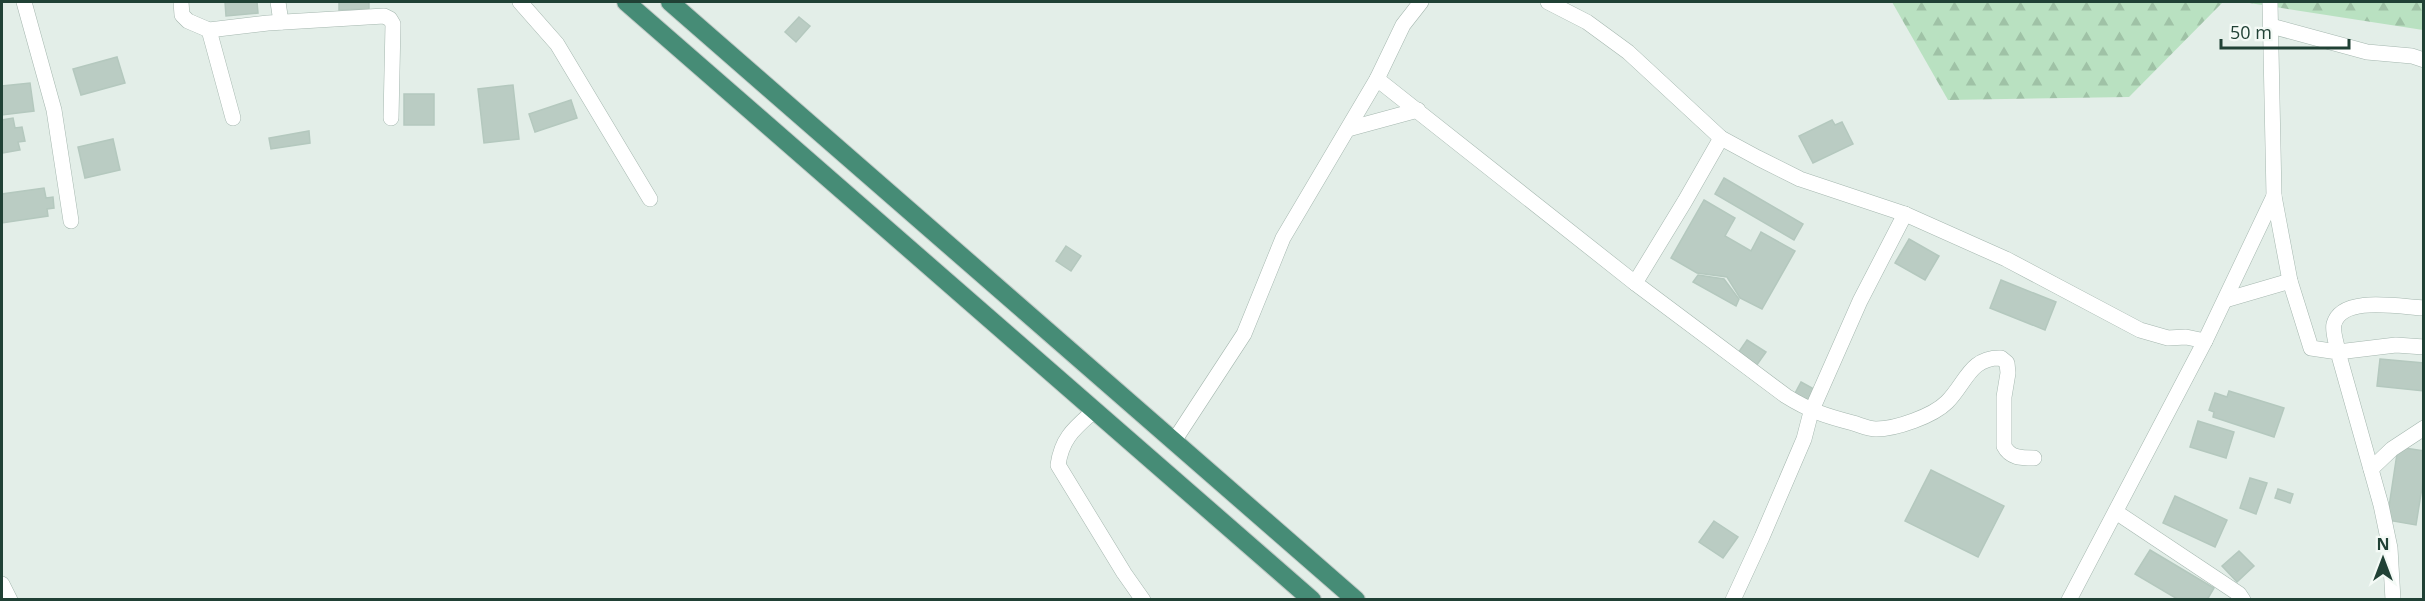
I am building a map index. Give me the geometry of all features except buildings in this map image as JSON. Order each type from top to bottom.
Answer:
[{"type":"highway","points":[[626,2],[1312,600]]},
{"type":"highway","points":[[670,2],[1356,600]]},
{"type":"street","points":[[24,2],[54,110],[71,221]]},
{"type":"street","points":[[181,2],[182,15],[188,21],[209,30],[281,22],[384,16],[390,19],[393,24],[391,118]]},
{"type":"street","points":[[278,2],[281,22]]},
{"type":"street","points":[[520,2],[557,44],[650,199]]},
{"type":"street","points":[[1174,441],[1244,334],[1283,238],[1377,79],[1403,25],[1421,2]]},
{"type":"street","points":[[1548,2],[1587,22],[1628,52],[1721,138],[1800,179],[1905,214],[2016,264],[2140,330],[2168,338],[2186,337],[2205,341]]},
{"type":"street","points":[[2270,2],[2274,196],[2290,281],[2311,348],[2338,352],[2396,345],[2424,347]]},
{"type":"street","points":[[2271,26],[2367,52],[2412,56],[2424,60]]},
{"type":"street","points":[[209,30],[233,118]]},
{"type":"street","points":[[1377,79],[1635,283],[1786,396],[1811,412],[1875,429],[1907,422],[1932,413],[1948,401],[1967,375],[1983,360],[2001,358],[2007,363],[2008,373],[2004,397],[2004,446],[2007,452],[2019,458],[2034,458]]},
{"type":"street","points":[[1348,129],[1418,110]]},
{"type":"street","points":[[1635,283],[1721,138]]},
{"type":"street","points":[[2069,600],[2226,300],[2274,196]]},
{"type":"street","points":[[1733,600],[1804,440],[1811,412],[1860,301],[1905,214]]},
{"type":"street","points":[[2226,300],[2290,281]]},
{"type":"street","points":[[2393,600],[2390,548],[2333,326],[2339,313],[2354,306],[2371,304],[2424,308]]},
{"type":"street","points":[[1095,410],[1072,430],[1060,447],[1058,465],[1143,600]]},
{"type":"street","points":[[2371,469],[2392,449],[2424,428]]},
{"type":"street","points":[[2116,512],[2239,594],[2243,600]]},
{"type":"street","points":[[2,584],[10,600]]},
{"type":"green space","points":[[1892,2],[2223,2],[2129,97],[1948,100]]},
{"type":"green space","points":[[2243,2],[2423,2],[2423,30]]}]
